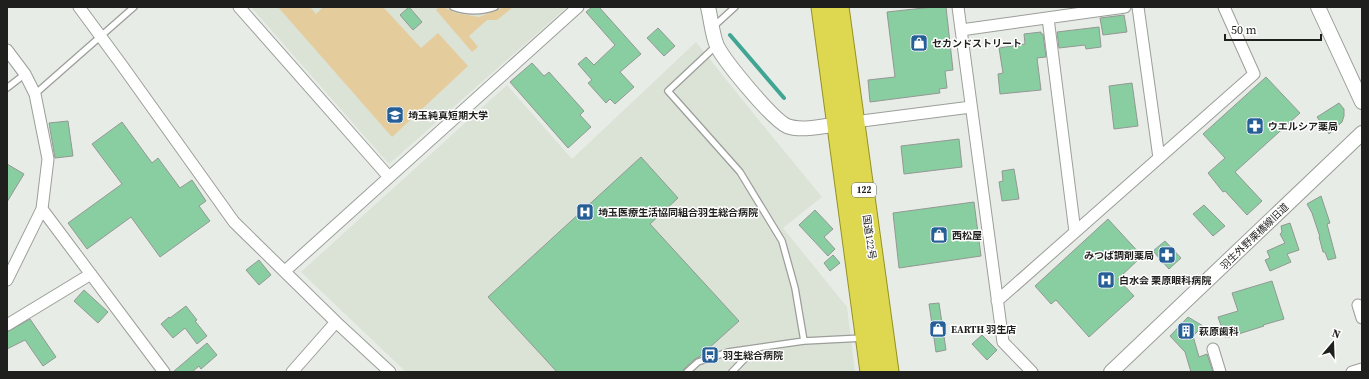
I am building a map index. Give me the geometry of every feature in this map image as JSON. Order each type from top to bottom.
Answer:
[{"type":"highway","name":"国道122号","points":[[822,7],[846,123],[889,372]]},
{"type":"highway","name":"国道122号","points":[[839,7],[846,123],[865,338],[870,372]]},
{"type":"street","points":[[79,7],[234,222],[336,322],[390,372]]},
{"type":"street","points":[[239,7],[389,177]]},
{"type":"street","points":[[285,271],[578,7]]},
{"type":"street","points":[[708,7],[717,45],[727,62],[773,116],[787,126],[800,128],[971,107]]},
{"type":"street","points":[[958,7],[1003,342],[1032,372]]},
{"type":"street","points":[[961,30],[1125,7]]},
{"type":"street","points":[[1138,7],[1159,158]]},
{"type":"street","points":[[997,301],[1254,74],[1224,7]]},
{"type":"street","points":[[1318,7],[1362,102]]},
{"type":"street","points":[[1048,18],[1075,232]]},
{"type":"street","points":[[7,50],[25,74],[35,94],[48,159],[42,210],[7,280]]},
{"type":"street","name":"羽生外野栗橋線旧道","points":[[1111,372],[1362,133]]},
{"type":"street","points":[[42,210],[164,372]]},
{"type":"street","points":[[7,325],[91,274]]},
{"type":"street","points":[[1358,305],[1362,318]]},
{"type":"street","points":[[292,372],[336,322]]},
{"type":"street","points":[[1213,349],[1220,372]]},
{"type":"street","points":[[1352,372],[1362,369]]},
{"type":"lane","points":[[35,94],[134,7]]},
{"type":"lane","points":[[453,7],[475,11],[495,7]]},
{"type":"lane","points":[[713,26],[735,7]]},
{"type":"lane","points":[[717,45],[668,91],[740,172],[782,241],[794,288],[804,341]]},
{"type":"lane","points":[[7,88],[25,74]]},
{"type":"lane","points":[[687,372],[698,362],[728,352],[804,341],[865,338]]},
{"type":"lane","points":[[732,372],[755,349]]},
{"type":"shaded area","name":"埼玉純真短期大学","points":[[251,7],[567,7],[389,164]]},
{"type":"shaded area","points":[[278,7],[310,7],[316,14],[323,7],[383,7],[421,48],[438,33],[468,66],[392,137]]},
{"type":"shaded area","points":[[440,7],[456,13],[479,17],[505,7],[513,7],[497,20],[487,20],[469,36],[478,47],[472,52],[436,10]]},
{"type":"shaded area","name":"埼玉医療生活協同組合羽生総合病院","points":[[696,42],[822,197],[783,228],[847,307],[855,372],[406,372],[301,272],[507,85],[572,159]]},
{"type":"building","points":[[409,7],[422,22],[413,30],[400,15]]},
{"type":"building","points":[[592,7],[599,7],[641,54],[620,72],[634,87],[615,104],[610,99],[606,103],[588,83],[592,80],[578,64],[586,57],[594,65],[615,45],[586,12]]},
{"type":"building","points":[[946,7],[953,70],[945,71],[947,88],[939,89],[940,93],[870,102],[868,80],[895,77],[887,12]]},
{"type":"building","points":[[1124,15],[1127,32],[1103,35],[1100,18]]},
{"type":"building","points":[[1099,27],[1101,47],[1086,49],[1085,45],[1059,48],[1057,32]]},
{"type":"building","points":[[658,28],[675,46],[664,56],[647,38]]},
{"type":"building","points":[[1041,32],[1041,34],[1043,34],[1046,57],[1037,58],[1041,90],[1000,94],[998,74],[1003,73],[999,48],[1025,44],[1024,34]]},
{"type":"building","points":[[532,63],[544,76],[549,72],[584,111],[580,115],[591,127],[568,148],[510,82]]},
{"type":"building","points":[[1266,77],[1300,113],[1235,172],[1262,201],[1247,215],[1225,191],[1223,192],[1208,173],[1225,158],[1203,134]]},
{"type":"building","points":[[1132,83],[1138,126],[1114,129],[1109,86]]},
{"type":"building","points":[[1339,103],[1344,109],[1344,116],[1342,122],[1329,134],[1317,117]]},
{"type":"building","points":[[68,121],[73,156],[55,158],[49,123]]},
{"type":"building","points":[[122,122],[152,163],[158,158],[180,188],[192,180],[206,201],[199,206],[210,221],[160,257],[131,217],[87,249],[68,223],[122,184],[92,144]]},
{"type":"building","points":[[959,139],[962,167],[904,174],[901,146]]},
{"type":"building","points":[[641,157],[678,198],[650,224],[739,321],[684,369],[683,372],[557,372],[488,297]]},
{"type":"building","points":[[7,164],[24,174],[7,202]]},
{"type":"building","points":[[1014,169],[1019,199],[1002,201],[999,182],[1003,181],[1002,171]]},
{"type":"building","points":[[1321,196],[1330,223],[1327,224],[1336,258],[1328,260],[1325,252],[1323,252],[1312,213],[1307,204]]},
{"type":"building","points":[[974,202],[981,256],[899,268],[893,213]]},
{"type":"building","points":[[1204,205],[1225,226],[1213,236],[1193,214]]},
{"type":"building","points":[[815,210],[833,229],[824,237],[835,249],[828,256],[799,225]]},
{"type":"building","points":[[1108,219],[1142,256],[1118,279],[1134,296],[1089,337],[1056,300],[1051,304],[1035,286]]},
{"type":"building","points":[[1290,223],[1299,250],[1287,254],[1291,262],[1270,271],[1265,260],[1270,258],[1267,251],[1285,243],[1280,234],[1282,232],[1281,226]]},
{"type":"building","name":"みつば調剤薬局","points":[[1165,241],[1181,258],[1169,269],[1153,251]]},
{"type":"building","points":[[833,255],[840,263],[830,271],[824,263]]},
{"type":"building","points":[[259,260],[271,275],[259,285],[246,270]]},
{"type":"building","points":[[1272,281],[1284,319],[1225,337],[1218,317],[1238,311],[1232,293]]},
{"type":"building","points":[[84,290],[108,312],[98,323],[74,301]]},
{"type":"building","points":[[939,303],[946,350],[936,352],[929,304]]},
{"type":"building","points":[[186,306],[197,320],[195,321],[207,336],[197,344],[185,328],[173,338],[161,324]]},
{"type":"building","points":[[1188,317],[1203,326],[1193,336],[1199,357],[1207,354],[1213,372],[1191,372],[1185,352],[1170,336]]},
{"type":"building","points":[[30,319],[56,357],[43,366],[25,340],[7,349],[7,332]]},
{"type":"building","points":[[982,335],[997,350],[987,360],[972,344]]},
{"type":"building","points":[[207,343],[217,355],[201,369],[199,366],[192,372],[173,372]]},
{"type":"waterway","points":[[730,35],[784,98]]},
{"type":"place","name":"セカンドストリート","points":[[919,43]]},
{"type":"place","name":"埼玉純真短期大学","points":[[395,115]]},
{"type":"place","name":"ウエルシア薬局","points":[[1255,126]]},
{"type":"place","name":"埼玉医療生活協同組合羽生総合病院","points":[[585,212]]},
{"type":"place","name":"西松屋","points":[[939,235]]},
{"type":"place","name":"みつば調剤薬局","points":[[1167,255]]},
{"type":"place","name":"白水会 栗原眼科病院","points":[[1106,280]]},
{"type":"place","name":"EARTH 羽生店","points":[[938,329]]},
{"type":"place","name":"萩原歯科","points":[[1186,331]]},
{"type":"place","name":"羽生総合病院","points":[[710,355]]}]
